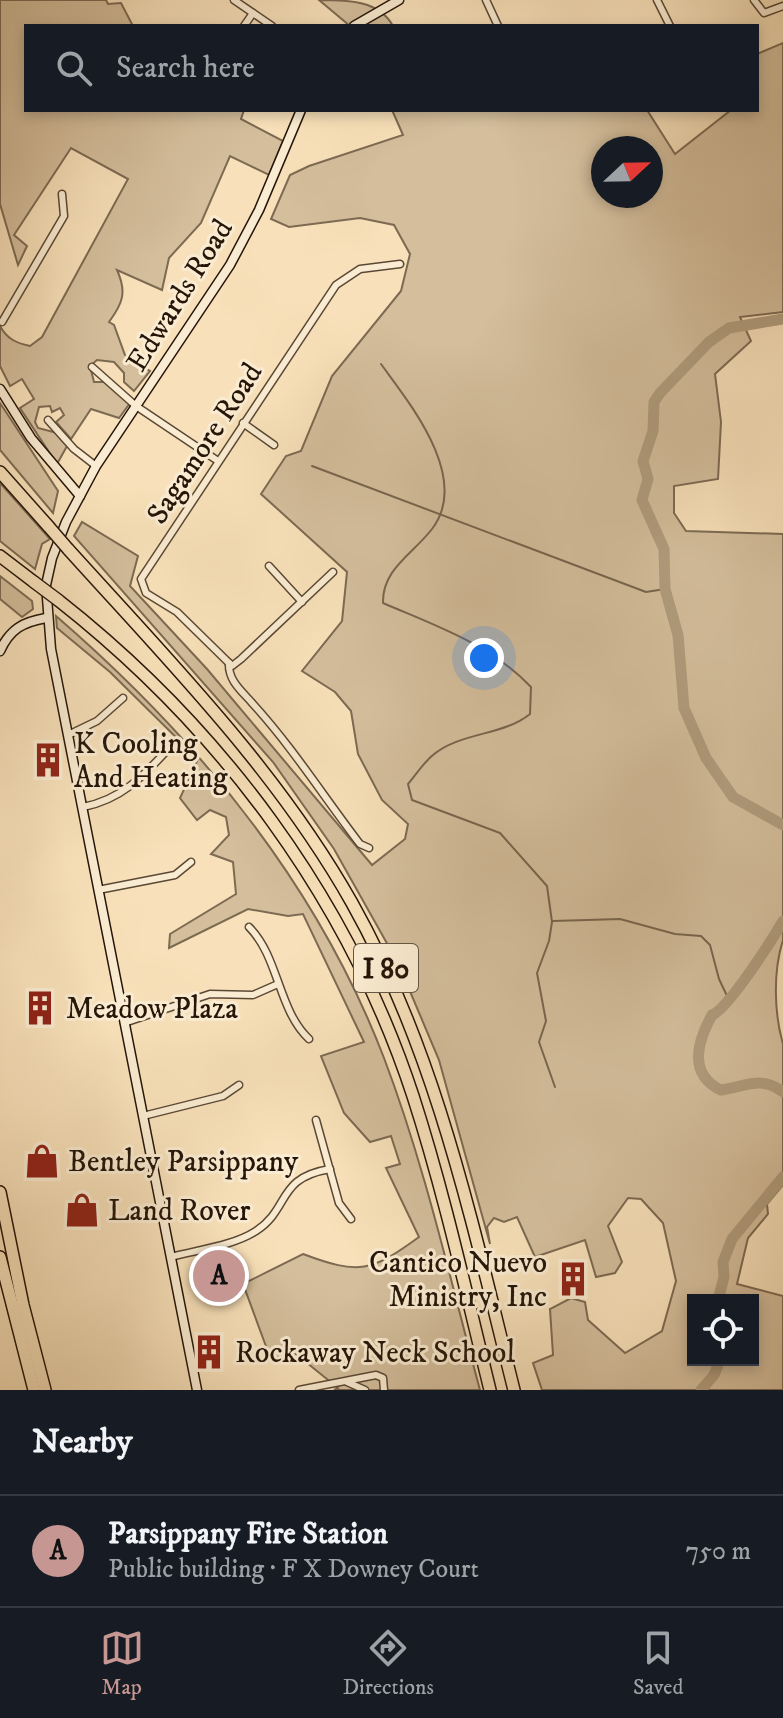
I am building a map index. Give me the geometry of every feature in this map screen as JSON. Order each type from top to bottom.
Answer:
[{"type":"highway","points":[[0,465],[10,483]]},
{"type":"highway","name":"I 80","points":[[0,472],[263,770],[316,844],[362,921],[406,1013],[435,1088],[514,1390]]},
{"type":"highway","points":[[0,548],[5,560]]},
{"type":"highway","name":"I 80","points":[[5,560],[134,664],[216,750],[277,828],[331,913],[376,1002],[413,1095],[490,1390]]},
{"type":"highway","points":[[0,1192],[23,1305],[45,1390]]},
{"type":"highway","points":[[0,1257],[34,1390]]},
{"type":"street","points":[[234,0],[269,24]]},
{"type":"street","points":[[357,24],[399,0]]},
{"type":"street","points":[[486,0],[497,24]]},
{"type":"street","points":[[657,0],[669,24]]},
{"type":"street","points":[[754,0],[764,13],[783,6]]},
{"type":"street","points":[[245,24],[253,13]]},
{"type":"street","name":"Edwards Road","points":[[197,1390],[46,618],[49,567],[96,466],[202,309],[246,236],[300,112]]},
{"type":"street","points":[[2,322],[6,307],[64,216],[67,209],[62,194]]},
{"type":"street","name":"Sagamore Road","points":[[229,663],[177,612],[146,593],[141,583],[336,285],[360,269],[400,264]]},
{"type":"street","points":[[92,367],[136,406],[218,461]]},
{"type":"street","points":[[0,389],[31,438],[80,496]]},
{"type":"street","points":[[48,420],[74,449],[96,466]]},
{"type":"street","points":[[243,423],[274,445]]},
{"type":"street","points":[[269,566],[302,602]]},
{"type":"street","points":[[333,572],[241,659],[232,666],[229,663],[230,677],[276,729],[360,844],[369,848]]},
{"type":"street","points":[[0,651],[6,638],[21,624],[46,618]]},
{"type":"street","points":[[68,735],[97,721],[123,698]]},
{"type":"street","points":[[83,807],[106,802],[127,791],[173,744]]},
{"type":"street","points":[[98,890],[175,875],[191,862]]},
{"type":"street","points":[[249,927],[261,943],[296,1024],[309,1039]]},
{"type":"street","points":[[124,1023],[210,994],[253,995],[278,984]]},
{"type":"street","points":[[143,1116],[223,1096],[239,1085]]},
{"type":"street","points":[[316,1120],[339,1203],[351,1219]]},
{"type":"street","points":[[171,1257],[250,1234],[269,1219],[293,1184],[307,1175],[330,1169]]},
{"type":"street","points":[[299,1390],[376,1375],[383,1378],[384,1390]]},
{"type":"street","points":[[347,1382],[365,1390]]},
{"type":"shaded area","points":[[0,0],[106,0],[108,4],[121,3],[132,24],[24,24],[24,112],[243,112],[241,119],[283,141],[269,175],[230,156],[201,223],[169,258],[162,290],[117,270],[122,297],[109,322],[114,325],[125,355],[150,371],[134,391],[124,382],[124,373],[114,362],[97,360],[90,366],[94,382],[112,382],[130,403],[119,418],[91,409],[71,439],[56,422],[64,415],[60,408],[52,412],[50,406],[39,407],[35,422],[38,428],[57,433],[67,446],[57,464],[20,408],[34,399],[22,379],[10,386],[0,366],[0,326],[9,337],[25,345],[30,346],[42,337],[128,179],[71,148],[14,235],[27,246],[18,265],[0,204]]},
{"type":"shaded area","points":[[319,0],[351,1],[371,6],[392,24],[348,24]]},
{"type":"shaded area","points":[[783,43],[783,312],[740,317],[751,341],[715,374],[721,422],[718,479],[674,486],[674,513],[686,531],[783,534],[783,940],[776,992],[783,1044],[783,1185],[767,1204],[768,1214],[748,1238],[737,1284],[783,1296],[783,1390],[542,1390],[533,1363],[553,1355],[550,1309],[571,1298],[585,1302],[588,1320],[625,1353],[662,1331],[676,1281],[663,1223],[641,1199],[628,1198],[608,1226],[622,1262],[615,1273],[596,1277],[585,1240],[535,1257],[517,1217],[504,1222],[494,1218],[487,1227],[490,1244],[439,1060],[398,963],[334,849],[273,762],[74,536],[82,522],[138,556],[130,586],[207,669],[372,865],[405,839],[408,824],[382,800],[358,754],[351,711],[335,692],[302,671],[342,621],[347,572],[261,494],[286,456],[301,451],[332,376],[401,291],[410,254],[394,225],[360,218],[289,227],[271,219],[290,175],[403,135],[393,112],[648,112],[675,154],[728,112],[759,112],[759,53]]},
{"type":"shaded area","points":[[0,403],[58,491],[53,513],[0,450]]},
{"type":"shaded area","points":[[0,483],[50,539],[42,544],[35,569],[0,541]]},
{"type":"shaded area","points":[[0,576],[32,601],[33,609],[22,617],[0,599]]},
{"type":"shaded area","points":[[56,616],[108,663],[204,763],[288,873],[324,932],[356,994],[399,1099],[480,1390],[334,1390],[338,1388],[296,1354],[275,1358],[267,1349],[243,1284],[303,1254],[352,1267],[376,1263],[419,1237],[386,1168],[400,1164],[391,1136],[370,1142],[344,1113],[321,1056],[364,1042],[303,914],[288,916],[248,909],[169,948],[170,934],[236,894],[233,862],[211,854],[229,835],[226,817],[210,810],[197,820],[180,798],[198,759],[110,672],[57,628]]},
{"type":"waterway","points":[[783,319],[729,328],[709,342],[660,393],[654,402],[653,431],[643,461],[648,479],[642,500],[664,549],[665,589],[678,635],[684,708],[706,758],[733,797],[783,825]]},
{"type":"waterway","points":[[381,364],[407,399],[432,442],[445,487],[442,509],[432,529],[393,571],[384,591],[383,603],[480,648],[531,687],[530,714],[507,726],[444,748],[429,758],[408,784],[412,800],[500,833],[547,886],[552,922],[549,941],[537,973],[546,1021],[539,1042],[555,1087]]},
{"type":"waterway","points":[[312,466],[646,592],[665,589]]},
{"type":"waterway","points":[[553,921],[620,919],[675,934],[701,936],[710,945],[719,979],[728,998]]},
{"type":"waterway","points":[[783,921],[739,988],[712,1015],[702,1036],[698,1057],[704,1075],[721,1090],[760,1083],[783,1092]]},
{"type":"waterway","points":[[720,1294],[724,1277],[723,1262],[732,1239],[783,1177]]},
{"type":"waterway","points":[[701,1390],[718,1366]]},
{"type":"place","name":"K Cooling And Heating","points":[[48,760]]},
{"type":"place","name":"Meadow Plaza","points":[[40,1008]]},
{"type":"place","name":"Bentley Parsippany","points":[[42,1161]]},
{"type":"place","name":"Land Rover","points":[[82,1210]]},
{"type":"place","name":"Parsippany Fire Station","points":[[219,1276]]},
{"type":"place","name":"Cantico Nuevo Ministry, Inc","points":[[573,1279]]},
{"type":"place","name":"Rockaway Neck School","points":[[209,1352]]}]
